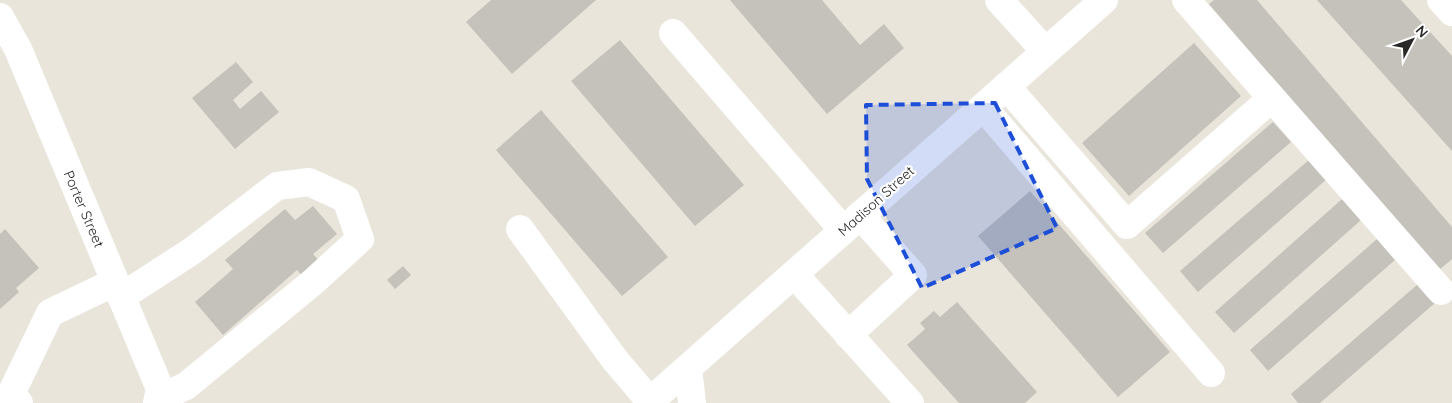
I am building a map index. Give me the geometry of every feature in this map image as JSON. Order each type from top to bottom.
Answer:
[{"type":"street","points":[[999,0],[1045,51]]},
{"type":"street","name":"Madison Street","points":[[649,402],[1104,0]]},
{"type":"street","points":[[1186,0],[1441,291]]},
{"type":"street","points":[[1441,0],[1452,12]]},
{"type":"street","name":"Porter Street","points":[[0,17],[18,50],[160,389],[157,401]]},
{"type":"street","points":[[673,33],[852,223],[913,275],[848,335]]},
{"type":"street","points":[[1006,86],[1128,225],[1272,98]]},
{"type":"street","points":[[983,107],[1211,373]]},
{"type":"street","points":[[19,403],[11,394],[50,313],[118,289],[192,250],[276,186],[309,182],[346,199],[360,239],[312,282],[186,386],[157,401]]},
{"type":"street","points":[[520,230],[615,360],[649,402]]},
{"type":"street","points":[[794,274],[910,403]]},
{"type":"street","points":[[688,368],[692,403]]},
{"type":"highlighted area","points":[[995,103],[1057,228],[922,288],[867,179],[866,105]]},
{"type":"building","points":[[491,0],[596,0],[512,74],[466,22]]},
{"type":"building","points":[[730,0],[822,0],[860,45],[884,24],[904,48],[827,114]]},
{"type":"building","points":[[1214,0],[1257,0],[1452,227],[1452,259],[1438,271],[1209,4]]},
{"type":"building","points":[[1317,0],[1401,0],[1452,56],[1452,151]]},
{"type":"building","points":[[620,40],[744,185],[695,226],[571,81]]},
{"type":"building","points":[[1194,43],[1241,96],[1129,196],[1082,143]]},
{"type":"building","points":[[236,62],[253,82],[233,100],[240,109],[261,91],[279,112],[235,149],[192,98]]},
{"type":"building","points":[[541,110],[668,257],[622,296],[496,150]]},
{"type":"building","points":[[1273,122],[1291,142],[1163,253],[1145,233]]},
{"type":"building","points":[[1310,159],[1327,179],[1198,292],[1180,271]]},
{"type":"building","points":[[1030,191],[1170,352],[1118,397],[978,236]]},
{"type":"building","points":[[1342,199],[1361,220],[1234,333],[1215,312]]},
{"type":"building","points":[[313,206],[337,234],[313,254],[321,263],[304,278],[297,270],[223,335],[195,302],[233,269],[225,260],[285,209],[295,220]]},
{"type":"building","points":[[5,229],[39,268],[16,288],[19,292],[0,309],[0,234]]},
{"type":"building","points":[[1377,239],[1395,260],[1268,371],[1250,350]]},
{"type":"building","points":[[403,266],[411,275],[395,289],[387,280]]},
{"type":"building","points":[[1418,284],[1435,303],[1320,403],[1298,403],[1291,394]]},
{"type":"building","points":[[957,302],[1037,392],[1025,403],[959,403],[907,345],[925,329],[920,323],[934,311],[940,317]]}]
